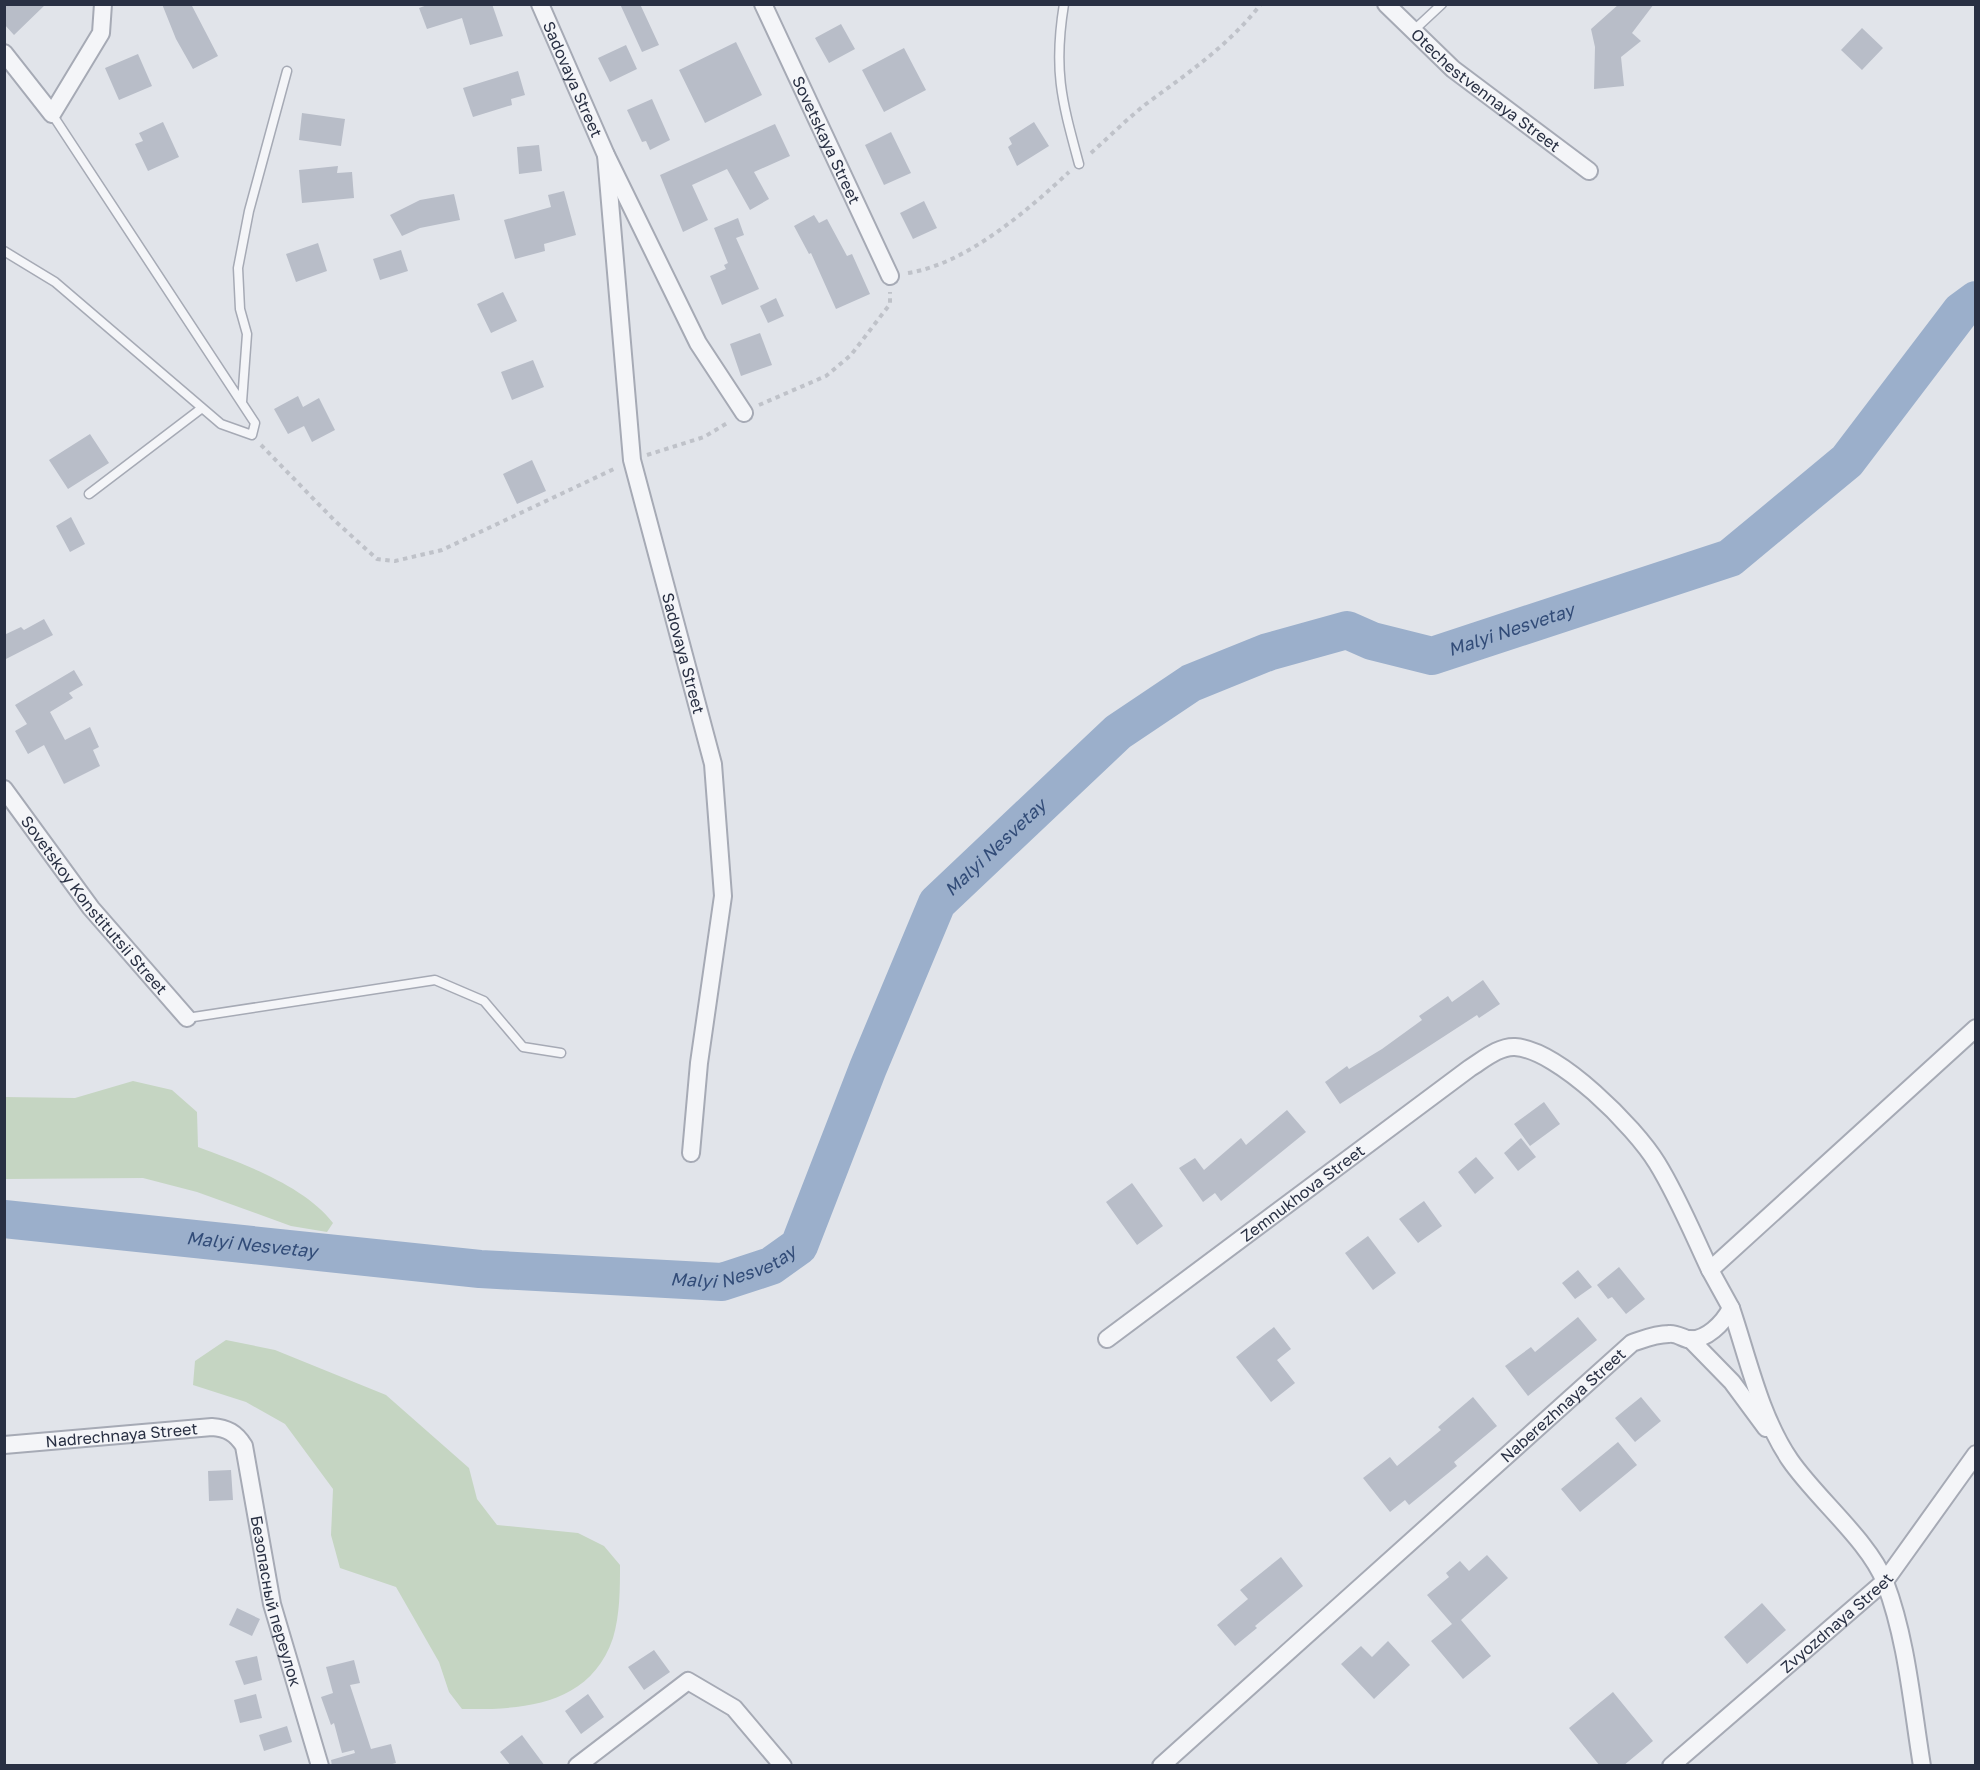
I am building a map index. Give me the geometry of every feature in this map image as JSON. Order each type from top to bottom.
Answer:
[{"type":"street","points":[[4,53],[52,114],[101,33],[103,4]]},
{"type":"street","name":"Sadovaya Street","points":[[540,4],[606,155],[698,343],[744,413]]},
{"type":"street","name":"Sovetskaya Street","points":[[763,4],[890,276]]},
{"type":"street","name":"Otechestvennaya Street","points":[[1386,4],[1453,69],[1589,171]]},
{"type":"street","name":"Sadovaya Street","points":[[606,155],[632,460],[713,764],[723,897],[699,1063],[691,1153]]},
{"type":"street","name":"Sovetskoy Konstitutsii Street","points":[[4,789],[91,908],[187,1018]]},
{"type":"street","points":[[1790,1460],[1771,1426],[1731,1308],[1710,1270],[1976,1028]]},
{"type":"street","name":"Zemnukhova Street","points":[[1107,1339],[1470,1068],[1502,1049],[1515,1047],[1557,1064],[1581,1081],[1629,1127],[1656,1162],[1710,1270]]},
{"type":"street","points":[[1731,1308],[1725,1320],[1712,1332],[1690,1339],[1732,1382],[1790,1460],[1861,1545],[1885,1581],[1902,1643],[1922,1766]]},
{"type":"street","name":"Naberezhnaya Street","points":[[1161,1766],[1632,1343],[1672,1333],[1690,1339]]},
{"type":"street","name":"Nadrechnaya Street","points":[[4,1445],[212,1427],[225,1428],[238,1437]]},
{"type":"street","name":"Безопасный переулок","points":[[238,1437],[246,1452],[272,1604],[320,1766]]},
{"type":"street","name":"Zvyozdnaya Street","points":[[1671,1766],[1885,1581],[1976,1454]]},
{"type":"street","points":[[578,1766],[688,1681],[734,1708],[783,1766]]},
{"type":"lane","points":[[1064,4],[1057,44],[1059,90],[1079,164]]},
{"type":"lane","points":[[1413,30],[1442,4]]},
{"type":"lane","points":[[242,403],[247,334],[240,309],[238,268],[249,211],[287,71]]},
{"type":"lane","points":[[4,251],[55,282],[221,424],[252,435],[255,423],[52,114]]},
{"type":"lane","points":[[89,494],[202,408]]},
{"type":"lane","points":[[187,1018],[435,980],[484,1001],[523,1047],[561,1053]]},
{"type":"path","points":[[252,435],[335,521],[377,559],[395,561],[442,550],[632,460],[704,437],[744,413],[826,376],[851,355],[890,304],[890,276]]},
{"type":"green space","points":[[133,1081],[172,1090],[197,1112],[198,1147],[271,1177],[306,1197],[333,1223],[327,1232],[291,1226],[197,1192],[143,1178],[5,1179],[5,1097],[75,1098]]},
{"type":"green space","points":[[226,1340],[275,1350],[386,1395],[469,1468],[477,1499],[497,1525],[578,1533],[604,1546],[620,1565],[618,1611],[613,1638],[602,1661],[588,1678],[571,1691],[530,1705],[462,1709],[449,1692],[439,1662],[396,1587],[340,1568],[331,1535],[333,1489],[285,1424],[246,1402],[193,1385],[195,1361]]},
{"type":"building","points":[[4,4],[46,4],[14,35],[4,24]]},
{"type":"building","points":[[162,4],[191,4],[218,56],[193,69],[176,39]]},
{"type":"building","points":[[430,4],[492,4],[503,36],[470,45],[462,18],[427,29],[419,8]]},
{"type":"building","points":[[620,4],[640,4],[659,45],[642,52]]},
{"type":"building","points":[[1619,4],[1654,4],[1632,33],[1641,41],[1621,57],[1624,86],[1594,89],[1595,47],[1591,29]]},
{"type":"building","points":[[841,24],[855,49],[829,63],[815,38]]},
{"type":"building","points":[[1862,28],[1883,48],[1862,70],[1841,50]]},
{"type":"building","points":[[736,42],[762,95],[705,123],[679,70]]},
{"type":"building","points":[[626,45],[637,69],[610,82],[598,58]]},
{"type":"building","points":[[904,48],[926,90],[884,112],[862,70]]},
{"type":"building","points":[[138,54],[152,86],[119,100],[105,68]]},
{"type":"building","points":[[518,71],[525,95],[511,99],[512,105],[473,117],[463,88]]},
{"type":"building","points":[[652,99],[670,140],[650,150],[646,141],[642,142],[627,110]]},
{"type":"building","points":[[302,113],[345,119],[341,146],[299,140]]},
{"type":"building","points":[[163,122],[179,157],[148,171],[135,144],[143,141],[139,133]]},
{"type":"building","points":[[1034,122],[1049,146],[1017,166],[1008,147],[1012,144],[1009,138]]},
{"type":"building","points":[[775,124],[790,156],[754,172],[769,199],[750,210],[727,169],[692,185],[708,220],[683,232],[660,175]]},
{"type":"building","points":[[891,132],[911,173],[884,185],[865,145]]},
{"type":"building","points":[[539,145],[542,171],[519,174],[517,147]]},
{"type":"building","points":[[338,166],[337,173],[352,172],[354,198],[302,203],[299,170]]},
{"type":"building","points":[[564,191],[576,235],[544,244],[545,251],[515,259],[504,220],[551,207],[548,195]]},
{"type":"building","points":[[454,194],[460,220],[420,228],[402,236],[390,215],[420,200]]},
{"type":"building","points":[[924,201],[937,228],[913,239],[900,213]]},
{"type":"building","points":[[814,215],[819,223],[827,219],[847,256],[852,254],[870,294],[836,309],[811,253],[809,254],[794,226]]},
{"type":"building","points":[[738,218],[744,235],[736,238],[759,289],[722,305],[710,276],[726,269],[724,265],[728,263],[714,228]]},
{"type":"building","points":[[318,243],[327,271],[296,282],[286,254]]},
{"type":"building","points":[[401,250],[408,271],[380,280],[373,259]]},
{"type":"building","points":[[503,292],[517,321],[491,333],[477,304]]},
{"type":"building","points":[[776,298],[784,316],[768,323],[760,306]]},
{"type":"building","points":[[760,333],[772,365],[741,376],[730,344]]},
{"type":"building","points":[[533,360],[544,387],[512,400],[501,372]]},
{"type":"building","points":[[298,396],[303,407],[319,398],[335,430],[312,442],[304,426],[288,434],[274,409]]},
{"type":"building","points":[[90,434],[109,463],[68,489],[49,460]]},
{"type":"building","points":[[532,460],[546,491],[517,504],[503,474]]},
{"type":"building","points":[[71,517],[85,544],[70,552],[56,526]]},
{"type":"building","points":[[44,619],[53,635],[4,660],[4,635],[21,627],[24,630]]},
{"type":"building","points":[[74,670],[83,685],[69,693],[73,698],[50,712],[65,740],[90,727],[99,747],[93,750],[100,766],[64,784],[44,745],[28,754],[15,731],[27,724],[15,705]]},
{"type":"building","points":[[1483,980],[1500,1004],[1479,1018],[1477,1015],[1340,1104],[1325,1082],[1347,1066],[1349,1069],[1382,1049],[1422,1020],[1419,1016],[1448,996],[1452,1002]]},
{"type":"building","points":[[1544,1102],[1560,1124],[1530,1146],[1514,1124]]},
{"type":"building","points":[[1287,1110],[1306,1132],[1221,1201],[1215,1193],[1203,1202],[1179,1168],[1195,1158],[1204,1170],[1241,1138],[1246,1145]]},
{"type":"building","points":[[1521,1138],[1536,1157],[1518,1171],[1504,1153]]},
{"type":"building","points":[[1476,1157],[1494,1178],[1475,1194],[1458,1172]]},
{"type":"building","points":[[1132,1183],[1163,1226],[1137,1245],[1106,1202]]},
{"type":"building","points":[[1424,1201],[1442,1226],[1418,1243],[1399,1219]]},
{"type":"building","points":[[1368,1236],[1396,1273],[1373,1290],[1345,1253]]},
{"type":"building","points":[[1619,1267],[1645,1299],[1626,1314],[1612,1297],[1608,1299],[1597,1285]]},
{"type":"building","points":[[1578,1270],[1592,1287],[1575,1299],[1562,1283]]},
{"type":"building","points":[[1578,1317],[1597,1340],[1528,1396],[1505,1366],[1531,1347],[1535,1352]]},
{"type":"building","points":[[1274,1327],[1291,1349],[1277,1360],[1295,1383],[1271,1402],[1236,1357]]},
{"type":"building","points":[[1473,1397],[1497,1426],[1454,1462],[1457,1466],[1409,1505],[1405,1500],[1390,1512],[1363,1478],[1390,1457],[1397,1466],[1441,1430],[1438,1427]]},
{"type":"building","points":[[1641,1397],[1661,1421],[1635,1442],[1615,1418]]},
{"type":"building","points":[[1618,1442],[1637,1465],[1580,1512],[1561,1489]]},
{"type":"building","points":[[231,1470],[233,1500],[209,1501],[208,1471]]},
{"type":"building","points":[[1487,1555],[1508,1578],[1461,1620],[1491,1656],[1463,1679],[1431,1641],[1452,1624],[1427,1595],[1449,1577],[1446,1573],[1460,1561],[1469,1571]]},
{"type":"building","points":[[1281,1557],[1303,1586],[1235,1646],[1217,1625],[1248,1599],[1240,1590]]},
{"type":"building","points":[[1762,1603],[1786,1630],[1747,1664],[1724,1637]]},
{"type":"building","points":[[237,1608],[260,1619],[252,1636],[229,1625]]},
{"type":"building","points":[[1388,1641],[1410,1665],[1374,1699],[1341,1664],[1361,1646],[1372,1657]]},
{"type":"building","points":[[654,1650],[670,1672],[644,1690],[628,1667]]},
{"type":"building","points":[[257,1656],[262,1680],[244,1685],[235,1661]]},
{"type":"building","points":[[354,1660],[360,1683],[350,1685],[371,1749],[391,1744],[396,1763],[385,1766],[332,1766],[331,1760],[355,1753],[354,1750],[342,1753],[334,1723],[331,1725],[321,1697],[333,1693],[326,1667]]},
{"type":"building","points":[[1613,1692],[1653,1741],[1623,1766],[1600,1766],[1569,1728]]},
{"type":"building","points":[[256,1694],[262,1718],[240,1723],[234,1700]]},
{"type":"building","points":[[588,1694],[604,1717],[581,1734],[565,1711]]},
{"type":"building","points":[[287,1726],[292,1742],[264,1751],[259,1735]]},
{"type":"building","points":[[522,1735],[545,1766],[511,1766],[500,1752]]},
{"type":"waterway","name":"Malyi Nesvetay","points":[[4,1219],[480,1269],[722,1282],[771,1266],[799,1246],[868,1068],[937,903],[1118,732],[1191,683],[1268,652],[1347,630],[1372,641],[1432,656],[1730,558],[1847,461],[1961,311],[1976,300]]}]
